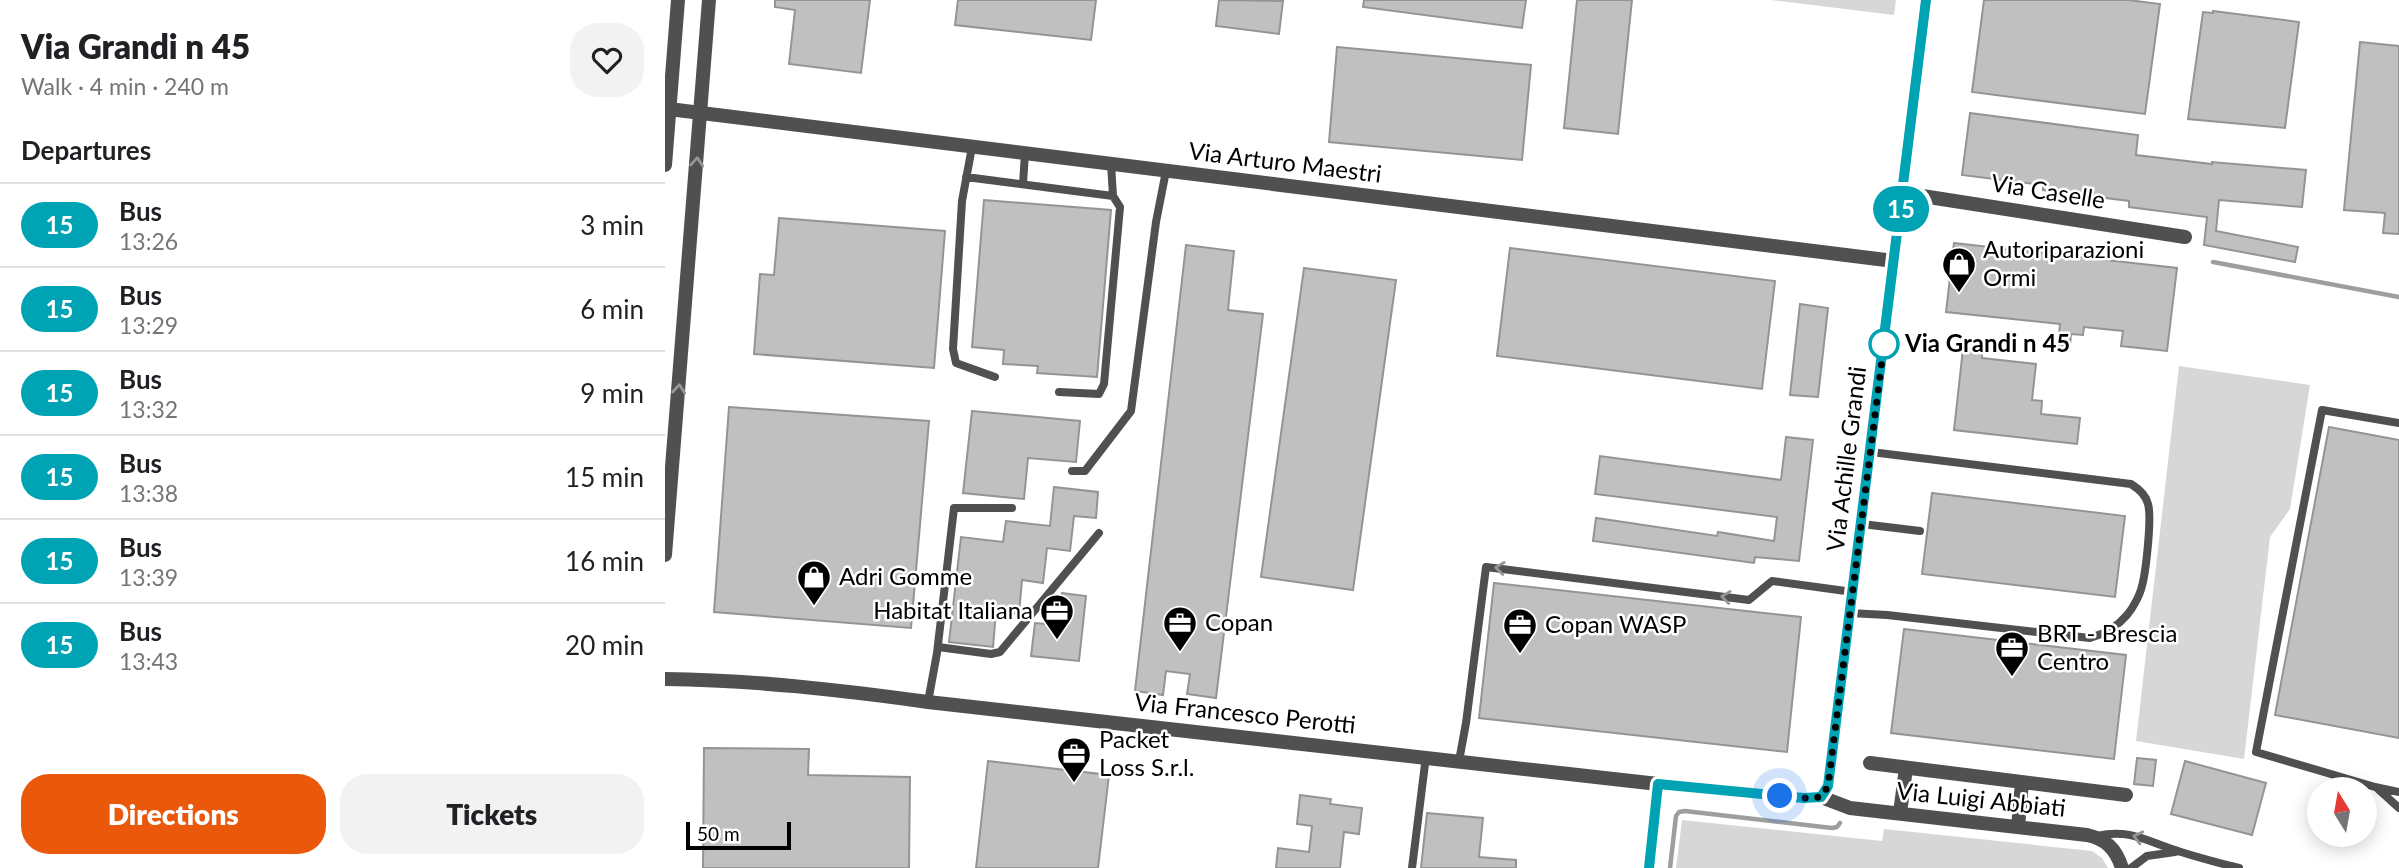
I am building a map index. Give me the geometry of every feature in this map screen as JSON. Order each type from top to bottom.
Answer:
[{"type":"street","points":[[665,165],[678,0]]},
{"type":"street","points":[[665,555],[709,0]]},
{"type":"street","name":"Via Achille Grandi","points":[[1821,797],[1828,786],[1926,0]]},
{"type":"street","name":"Via Arturo Maestri","points":[[669,109],[1894,261]]},
{"type":"street","name":"Via Caselle","points":[[1903,193],[2185,237]]},
{"type":"street","name":"Via Francesco Perotti","points":[[665,679],[718,679],[829,688],[928,702],[1658,784],[1804,798],[1821,797]]},
{"type":"street","points":[[1870,763],[2126,795]]},
{"type":"street","points":[[1900,813],[1906,768]]},
{"type":"street","points":[[2018,827],[2022,782]]},
{"type":"street","points":[[1649,868],[1658,784]]},
{"type":"street","name":"Via Luigi Abbiati","points":[[1821,797],[1850,808],[2095,837],[2113,849],[2122,868]]},
{"type":"lane","points":[[972,147],[962,201],[953,349],[956,363],[995,377]]},
{"type":"lane","points":[[1023,184],[1025,153]]},
{"type":"lane","points":[[1059,391],[1099,394],[1104,384],[1120,207],[1113,196],[1111,164]]},
{"type":"lane","points":[[1072,471],[1084,471],[1131,411],[1156,222],[1166,171]]},
{"type":"lane","points":[[966,177],[1113,196]]},
{"type":"lane","points":[[2341,777],[2256,752],[2322,410],[2399,423]]},
{"type":"lane","points":[[1849,613],[2090,638],[2118,624],[2128,613],[2142,588],[2150,518],[2148,503],[2140,490],[2131,484],[1871,452]]},
{"type":"lane","points":[[928,702],[938,647],[954,508],[1012,508]]},
{"type":"lane","points":[[1862,524],[1920,531]]},
{"type":"lane","points":[[938,647],[991,654],[1000,652],[1098,533]]},
{"type":"lane","points":[[1459,761],[1486,566],[1749,600],[1772,581],[1853,592]]},
{"type":"lane","points":[[1412,868],[1426,756]]},
{"type":"lane","points":[[2377,787],[2399,792]]},
{"type":"lane","points":[[2377,789],[2399,808]]},
{"type":"lane","points":[[2095,837],[2116,833],[2133,835],[2178,852],[2239,868]]},
{"type":"lane","points":[[2131,868],[2147,856],[2167,851],[2178,852]]},
{"type":"shaded area","points":[[1771,0],[1896,0],[1894,15]]},
{"type":"shaded area","points":[[2179,366],[2310,385],[2290,509],[2270,537],[2244,759],[2136,741]]},
{"type":"shaded area","points":[[1682,820],[1882,841],[1884,829],[2092,851],[2102,858],[2108,868],[1676,868]]},
{"type":"building","points":[[775,0],[870,0],[861,73],[789,64],[795,10],[775,7]]},
{"type":"building","points":[[958,0],[1096,0],[1091,40],[955,25]]},
{"type":"building","points":[[1219,0],[1283,1],[1279,34],[1216,26]]},
{"type":"building","points":[[1364,0],[1526,0],[1522,28],[1363,7]]},
{"type":"building","points":[[1577,0],[1632,0],[1618,134],[1564,128]]},
{"type":"building","points":[[1984,0],[2128,0],[2160,4],[2145,114],[1972,92]]},
{"type":"building","points":[[2203,12],[2299,22],[2285,128],[2188,119]]},
{"type":"building","points":[[2360,42],[2399,46],[2399,234],[2383,233],[2385,213],[2344,210]]},
{"type":"building","points":[[1337,47],[1531,65],[1522,160],[1329,142]]},
{"type":"building","points":[[1970,113],[2138,135],[2136,155],[2212,164],[2306,170],[2302,207],[2219,200],[2216,231],[2298,247],[2295,262],[2204,245],[2207,217],[2129,207],[2129,201],[2043,190],[2043,185],[1962,175]]},
{"type":"building","points":[[984,200],[1111,210],[1097,377],[1037,373],[1038,366],[1003,364],[1004,350],[972,347]]},
{"type":"building","points":[[779,218],[945,231],[934,368],[754,354],[760,274],[774,275]]},
{"type":"building","points":[[1954,243],[2177,268],[2167,351],[2121,346],[2123,331],[2084,327],[2083,335],[2071,334],[2070,346],[2058,345],[2060,324],[1946,312]]},
{"type":"building","points":[[1186,245],[1234,251],[1228,310],[1263,314],[1216,698],[1187,694],[1190,674],[1166,671],[1163,695],[1135,691]]},
{"type":"building","points":[[1510,248],[1775,281],[1762,389],[1497,356]]},
{"type":"building","points":[[1304,268],[1396,280],[1353,590],[1261,577]]},
{"type":"building","points":[[1800,304],[1828,308],[1818,397],[1790,395]]},
{"type":"building","points":[[1963,349],[1982,352],[1982,358],[2036,364],[2032,400],[2042,401],[2041,414],[2080,418],[2077,444],[1954,430]]},
{"type":"building","points":[[729,407],[929,421],[911,628],[714,612]]},
{"type":"building","points":[[972,411],[1080,421],[1076,462],[1028,458],[1024,499],[963,493]]},
{"type":"building","points":[[2329,427],[2399,440],[2399,738],[2275,715]]},
{"type":"building","points":[[1786,437],[1813,440],[1799,561],[1755,557],[1754,563],[1593,541],[1596,518],[1717,536],[1718,532],[1774,541],[1777,517],[1595,494],[1600,456],[1781,480]]},
{"type":"building","points":[[1054,487],[1098,492],[1096,518],[1074,516],[1070,551],[1047,548],[1043,583],[1022,580],[1019,614],[996,612],[993,647],[949,642],[961,537],[1003,542],[1006,521],[1050,526]]},
{"type":"building","points":[[1932,493],[2125,516],[2115,597],[1922,574]]},
{"type":"building","points":[[1494,583],[1801,617],[1787,752],[1479,718]]},
{"type":"building","name":"Habitat Italiana","points":[[1062,593],[1086,596],[1079,661],[1031,656],[1035,623],[1058,625]]},
{"type":"building","points":[[1904,629],[2126,655],[2114,759],[1891,733]]},
{"type":"building","points":[[704,748],[809,749],[808,775],[910,777],[909,868],[703,868]]},
{"type":"building","points":[[2137,758],[2156,760],[2153,786],[2134,784]]},
{"type":"building","points":[[988,761],[1109,775],[1098,868],[976,868]]},
{"type":"building","points":[[2185,761],[2266,783],[2252,835],[2171,814]]},
{"type":"building","points":[[1300,795],[1331,799],[1330,804],[1362,808],[1359,834],[1344,832],[1340,868],[1276,868],[1278,848],[1309,852],[1312,826],[1297,824]]},
{"type":"building","points":[[1427,813],[1483,818],[1479,857],[1516,860],[1516,868],[1421,868]]},
{"type":"waterway","points":[[2213,262],[2399,297]]},
{"type":"waterway","points":[[1670,868],[1676,816],[1679,812],[1832,828],[1840,823]]},
{"type":"bus line","name":"15","points":[[1649,868],[1658,784],[1804,798],[1821,797],[1828,786],[1926,0]]},
{"type":"place","name":"Autoriparazioni Ormi","points":[[1959,294]]},
{"type":"place","name":"Via Grandi n 45","points":[[1884,344]]},
{"type":"place","name":"Adri Gomme","points":[[814,607]]},
{"type":"place","name":"Habitat Italiana","points":[[1057,641]]},
{"type":"place","name":"Copan","points":[[1180,653]]},
{"type":"place","name":"Copan WASP","points":[[1520,655]]},
{"type":"place","name":"BRT - Brescia Centro","points":[[2012,678]]},
{"type":"place","name":"Packet Loss S.r.l.","points":[[1074,784]]},
{"type":"route","points":[[1780,796],[1821,797],[1828,786],[1884,344]]}]
